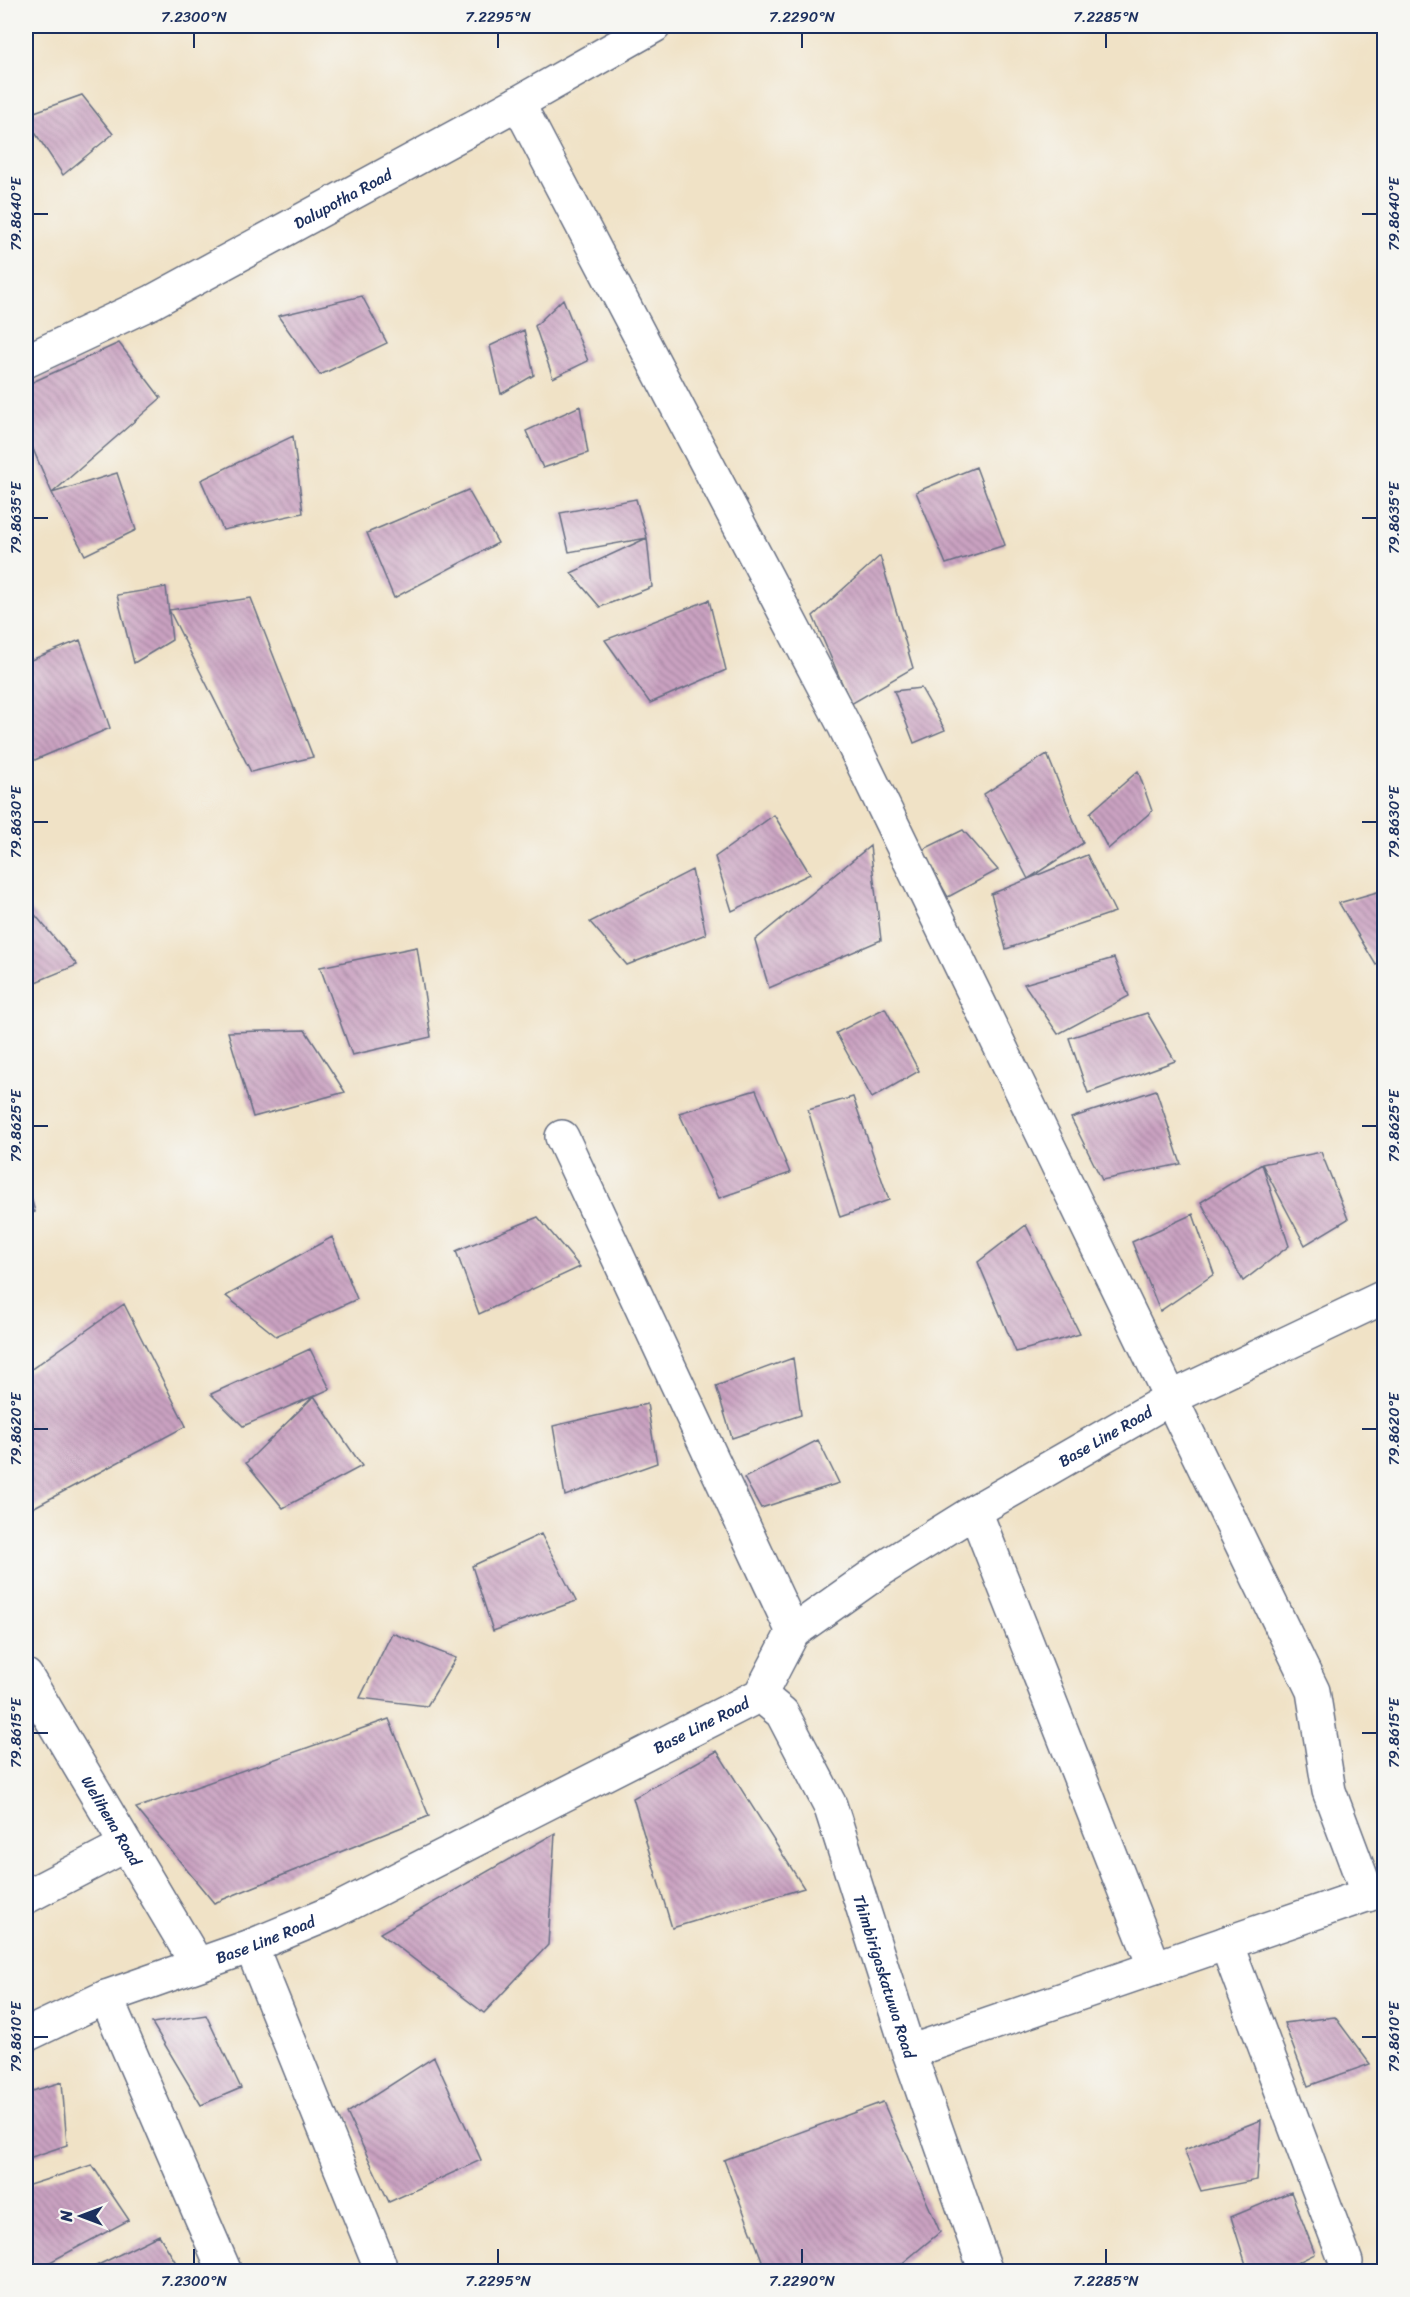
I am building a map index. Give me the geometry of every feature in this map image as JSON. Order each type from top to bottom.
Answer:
[{"type":"street","name":"Dalupotha Road","points":[[26,361],[152,303],[654,26]]},
{"type":"street","points":[[518,103],[844,725],[1313,1690],[1329,1791],[1376,1892],[909,2052]]},
{"type":"street","points":[[562,1137],[793,1632]]},
{"type":"street","name":"Base Line Road","points":[[26,2035],[106,1997],[251,1946],[333,1912],[760,1695],[793,1632],[882,1569],[975,1511],[1171,1398],[1384,1297]]},
{"type":"street","points":[[975,1511],[1155,1968]]},
{"type":"street","name":"Welihena Road","points":[[26,1676],[196,1964]]},
{"type":"street","name":"Thimbirigaskatuwa Road","points":[[760,1695],[782,1713],[830,1805],[909,2052],[986,2271]]},
{"type":"street","points":[[26,1897],[126,1845]]},
{"type":"street","points":[[1226,1943],[1346,2262]]},
{"type":"street","points":[[251,1946],[379,2263]]},
{"type":"street","points":[[106,1997],[225,2271]]},
{"type":"building","points":[[82,95],[113,134],[63,175],[26,119],[26,115]]},
{"type":"building","points":[[362,296],[387,343],[320,375],[278,316]]},
{"type":"building","points":[[563,299],[588,361],[553,378],[535,326]]},
{"type":"building","points":[[524,330],[534,375],[501,394],[490,346]]},
{"type":"building","points":[[119,343],[161,398],[52,493],[26,433],[26,385]]},
{"type":"building","points":[[580,406],[588,453],[543,468],[526,431]]},
{"type":"building","points":[[293,436],[303,513],[223,530],[201,480]]},
{"type":"building","points":[[976,467],[1005,545],[946,564],[916,492]]},
{"type":"building","points":[[117,473],[136,530],[85,555],[52,493]]},
{"type":"building","points":[[468,490],[498,543],[394,598],[367,533]]},
{"type":"building","points":[[636,499],[647,538],[569,552],[560,513]]},
{"type":"building","points":[[647,538],[652,587],[600,607],[571,573]]},
{"type":"building","points":[[880,556],[913,668],[851,704],[813,616]]},
{"type":"building","points":[[166,587],[172,640],[134,663],[117,595]]},
{"type":"building","points":[[251,598],[313,757],[251,772],[169,610]]},
{"type":"building","points":[[709,600],[726,670],[650,703],[605,640]]},
{"type":"building","points":[[80,640],[110,728],[30,762],[26,755],[26,662]]},
{"type":"building","points":[[921,688],[945,730],[914,743],[894,691]]},
{"type":"building","points":[[1047,754],[1083,843],[1028,879],[984,794]]},
{"type":"building","points":[[1138,771],[1152,811],[1108,849],[1090,813]]},
{"type":"building","points":[[774,815],[810,874],[732,911],[715,857]]},
{"type":"building","points":[[963,830],[998,870],[948,897],[922,850]]},
{"type":"building","points":[[870,846],[881,940],[769,988],[755,940]]},
{"type":"building","points":[[1087,855],[1115,912],[1006,949],[991,894]]},
{"type":"building","points":[[692,870],[706,934],[627,965],[590,922]]},
{"type":"building","points":[[1384,890],[1384,956],[1376,965],[1339,903]]},
{"type":"building","points":[[26,904],[77,965],[26,986]]},
{"type":"building","points":[[417,947],[431,1037],[352,1055],[320,967]]},
{"type":"building","points":[[1114,958],[1129,996],[1058,1034],[1024,984]]},
{"type":"building","points":[[885,1008],[919,1071],[872,1098],[836,1033]]},
{"type":"building","points":[[1147,1013],[1175,1061],[1088,1093],[1069,1038]]},
{"type":"building","points":[[305,1030],[345,1092],[253,1117],[228,1032]]},
{"type":"building","points":[[756,1090],[790,1173],[719,1198],[679,1113]]},
{"type":"building","points":[[1156,1090],[1181,1164],[1102,1180],[1071,1118]]},
{"type":"building","points":[[853,1097],[889,1200],[840,1217],[808,1110]]},
{"type":"building","points":[[1321,1152],[1348,1219],[1305,1245],[1262,1164]]},
{"type":"building","points":[[1262,1164],[1289,1246],[1243,1281],[1201,1202]]},
{"type":"building","points":[[26,1179],[35,1212],[26,1215]]},
{"type":"building","points":[[1193,1214],[1214,1274],[1160,1311],[1132,1242]]},
{"type":"building","points":[[538,1217],[580,1267],[479,1314],[456,1251]]},
{"type":"building","points":[[1026,1225],[1080,1334],[1016,1352],[978,1262]]},
{"type":"building","points":[[332,1237],[357,1299],[276,1336],[226,1296]]},
{"type":"building","points":[[124,1304],[186,1426],[27,1511],[26,1373]]},
{"type":"building","points":[[310,1349],[330,1389],[243,1426],[211,1394]]},
{"type":"building","points":[[793,1358],[801,1415],[732,1438],[716,1386]]},
{"type":"building","points":[[314,1396],[362,1466],[283,1508],[246,1463]]},
{"type":"building","points":[[647,1404],[657,1463],[565,1496],[553,1426]]},
{"type":"building","points":[[818,1440],[839,1483],[761,1508],[744,1478]]},
{"type":"building","points":[[541,1534],[576,1601],[493,1631],[472,1566]]},
{"type":"building","points":[[392,1633],[456,1658],[427,1706],[360,1698]]},
{"type":"building","points":[[389,1719],[429,1816],[214,1903],[136,1808]]},
{"type":"building","points":[[717,1751],[804,1888],[672,1928],[633,1798]]},
{"type":"building","points":[[555,1833],[548,1945],[484,2013],[380,1933]]},
{"type":"building","points":[[206,2015],[241,2088],[201,2105],[152,2023]]},
{"type":"building","points":[[1335,2017],[1370,2064],[1308,2086],[1284,2023]]},
{"type":"building","points":[[434,2057],[481,2160],[389,2202],[347,2113]]},
{"type":"building","points":[[62,2082],[67,2145],[26,2159],[26,2093]]},
{"type":"building","points":[[883,2102],[940,2232],[893,2271],[766,2271],[724,2160]]},
{"type":"building","points":[[1261,2120],[1257,2180],[1201,2191],[1184,2150]]},
{"type":"building","points":[[92,2165],[129,2220],[37,2269],[26,2251],[26,2186]]},
{"type":"building","points":[[1291,2192],[1315,2254],[1280,2271],[1248,2271],[1231,2217]]},
{"type":"building","points":[[159,2235],[181,2271],[90,2271],[90,2269]]}]
